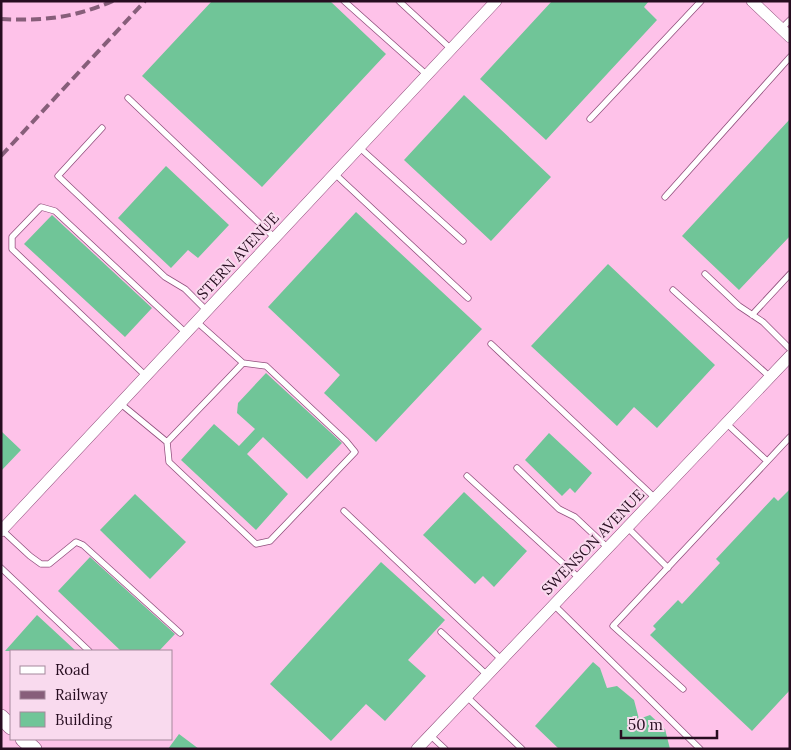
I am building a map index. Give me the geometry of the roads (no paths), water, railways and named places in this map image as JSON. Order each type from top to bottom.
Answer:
[{"type":"main road","points":[[1,717],[10,726]]},
{"type":"main road","points":[[25,740],[34,749]]},
{"type":"street","name":"STERN AVENUE","points":[[2,531],[496,1]]},
{"type":"street","points":[[752,1],[785,33]]},
{"type":"street","name":"SWENSON AVENUE","points":[[417,749],[790,356]]},
{"type":"lane","points":[[344,1],[427,75]]},
{"type":"lane","points":[[400,1],[451,49]]},
{"type":"lane","points":[[590,119],[701,1]]},
{"type":"lane","points":[[785,33],[790,20]]},
{"type":"lane","points":[[665,198],[790,57]]},
{"type":"lane","points":[[128,98],[275,238]]},
{"type":"lane","points":[[102,128],[58,176],[166,277],[185,289],[207,311]]},
{"type":"lane","points":[[360,148],[463,241]]},
{"type":"lane","points":[[335,174],[468,298]]},
{"type":"lane","points":[[146,376],[12,249],[12,237],[41,207],[55,211],[186,333]]},
{"type":"lane","points":[[705,274],[739,306],[763,322],[790,349]]},
{"type":"lane","points":[[752,315],[790,274]]},
{"type":"lane","points":[[673,290],[770,377]]},
{"type":"lane","points":[[120,404],[167,442],[169,462],[256,544],[270,541],[355,452],[346,441],[266,366],[243,363],[197,322]]},
{"type":"lane","points":[[491,344],[655,498]]},
{"type":"lane","points":[[167,442],[243,363]]},
{"type":"lane","points":[[726,423],[767,461]]},
{"type":"lane","points":[[683,689],[614,626],[790,437]]},
{"type":"lane","points":[[517,468],[559,509],[575,517],[608,548]]},
{"type":"lane","points":[[467,476],[580,578]]},
{"type":"lane","points":[[344,511],[502,660]]},
{"type":"lane","points":[[627,527],[668,568]]},
{"type":"lane","points":[[2,531],[41,564],[49,564],[76,542],[83,545],[180,633]]},
{"type":"lane","points":[[1,568],[88,650]]},
{"type":"lane","points":[[554,605],[700,749]]},
{"type":"lane","points":[[441,632],[487,675]]},
{"type":"lane","points":[[466,697],[522,749]]},
{"type":"lane","points":[[430,735],[445,749]]},
{"type":"railway","points":[[1,19],[45,19],[71,15],[113,1]]},
{"type":"railway","points":[[1,156],[145,1]]}]
